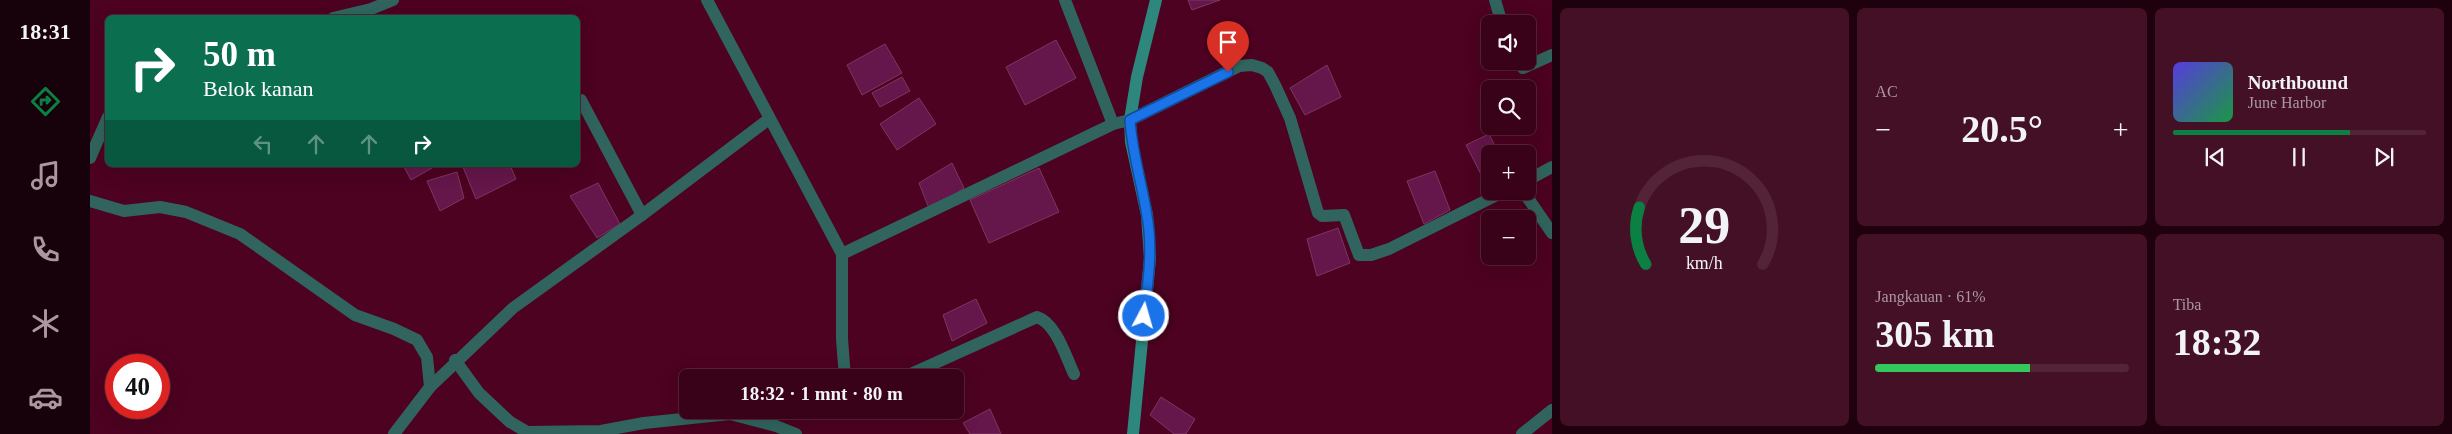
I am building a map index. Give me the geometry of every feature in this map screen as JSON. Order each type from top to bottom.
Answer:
[{"type":"street","points":[[346,15],[371,9],[393,0]]},
{"type":"street","points":[[707,0],[842,254],[842,339],[844,369]]},
{"type":"street","points":[[1065,0],[1113,124]]},
{"type":"street","points":[[1133,434],[1150,258],[1147,215],[1133,150],[1130,120],[1137,76],[1156,0]]},
{"type":"street","points":[[1495,0],[1499,15]]},
{"type":"street","points":[[1536,62],[1552,55]]},
{"type":"street","points":[[842,254],[1113,124],[1130,120],[1239,66],[1252,65],[1268,72],[1290,118],[1318,214],[1322,216],[1339,213],[1344,215],[1356,251],[1364,257],[1389,249],[1487,200]]},
{"type":"street","points":[[581,100],[642,215]]},
{"type":"street","points":[[394,434],[430,387],[456,360],[513,308],[642,215],[769,119]]},
{"type":"street","points":[[90,158],[105,124]]},
{"type":"street","points":[[1536,175],[1552,166]]},
{"type":"street","points":[[1530,200],[1552,233]]},
{"type":"street","points":[[90,201],[124,211],[160,207],[178,211],[240,234],[355,315],[394,329],[417,340],[427,356],[430,387]]},
{"type":"street","points":[[922,369],[1036,317],[1045,320],[1053,332],[1074,374]]},
{"type":"street","points":[[456,360],[478,393],[510,422],[527,432],[601,431],[644,423],[730,414],[776,426],[796,434]]},
{"type":"street","points":[[1522,434],[1552,410]]},
{"type":"building","points":[[1188,0],[1220,0],[1192,10]]},
{"type":"building","points":[[1056,40],[1076,78],[1025,105],[1006,67]]},
{"type":"building","points":[[885,44],[902,73],[862,95],[847,65]]},
{"type":"building","points":[[1327,65],[1341,97],[1305,115],[1290,88]]},
{"type":"building","points":[[902,77],[910,91],[880,107],[872,93]]},
{"type":"building","points":[[919,98],[936,124],[897,150],[880,124]]},
{"type":"building","points":[[1490,135],[1494,145],[1481,145],[1481,174],[1466,145]]},
{"type":"building","points":[[952,163],[964,188],[930,211],[919,183]]},
{"type":"building","points":[[404,167],[434,167],[411,180]]},
{"type":"building","points":[[463,167],[511,167],[516,179],[476,199]]},
{"type":"building","points":[[1039,168],[1059,212],[989,243],[970,200]]},
{"type":"building","points":[[1435,171],[1450,210],[1424,224],[1407,181]]},
{"type":"building","points":[[457,172],[464,198],[440,211],[427,181]]},
{"type":"building","points":[[598,183],[620,224],[597,238],[570,196]]},
{"type":"building","points":[[1338,228],[1350,263],[1317,276],[1307,239]]},
{"type":"building","points":[[976,299],[987,323],[952,341],[943,315]]},
{"type":"building","points":[[1161,397],[1195,419],[1186,434],[1174,434],[1150,415]]},
{"type":"building","points":[[990,409],[1001,434],[970,434],[963,423]]},
{"type":"route","points":[[1144,316],[1150,258],[1150,236],[1131,142],[1130,120],[1228,72]]}]
